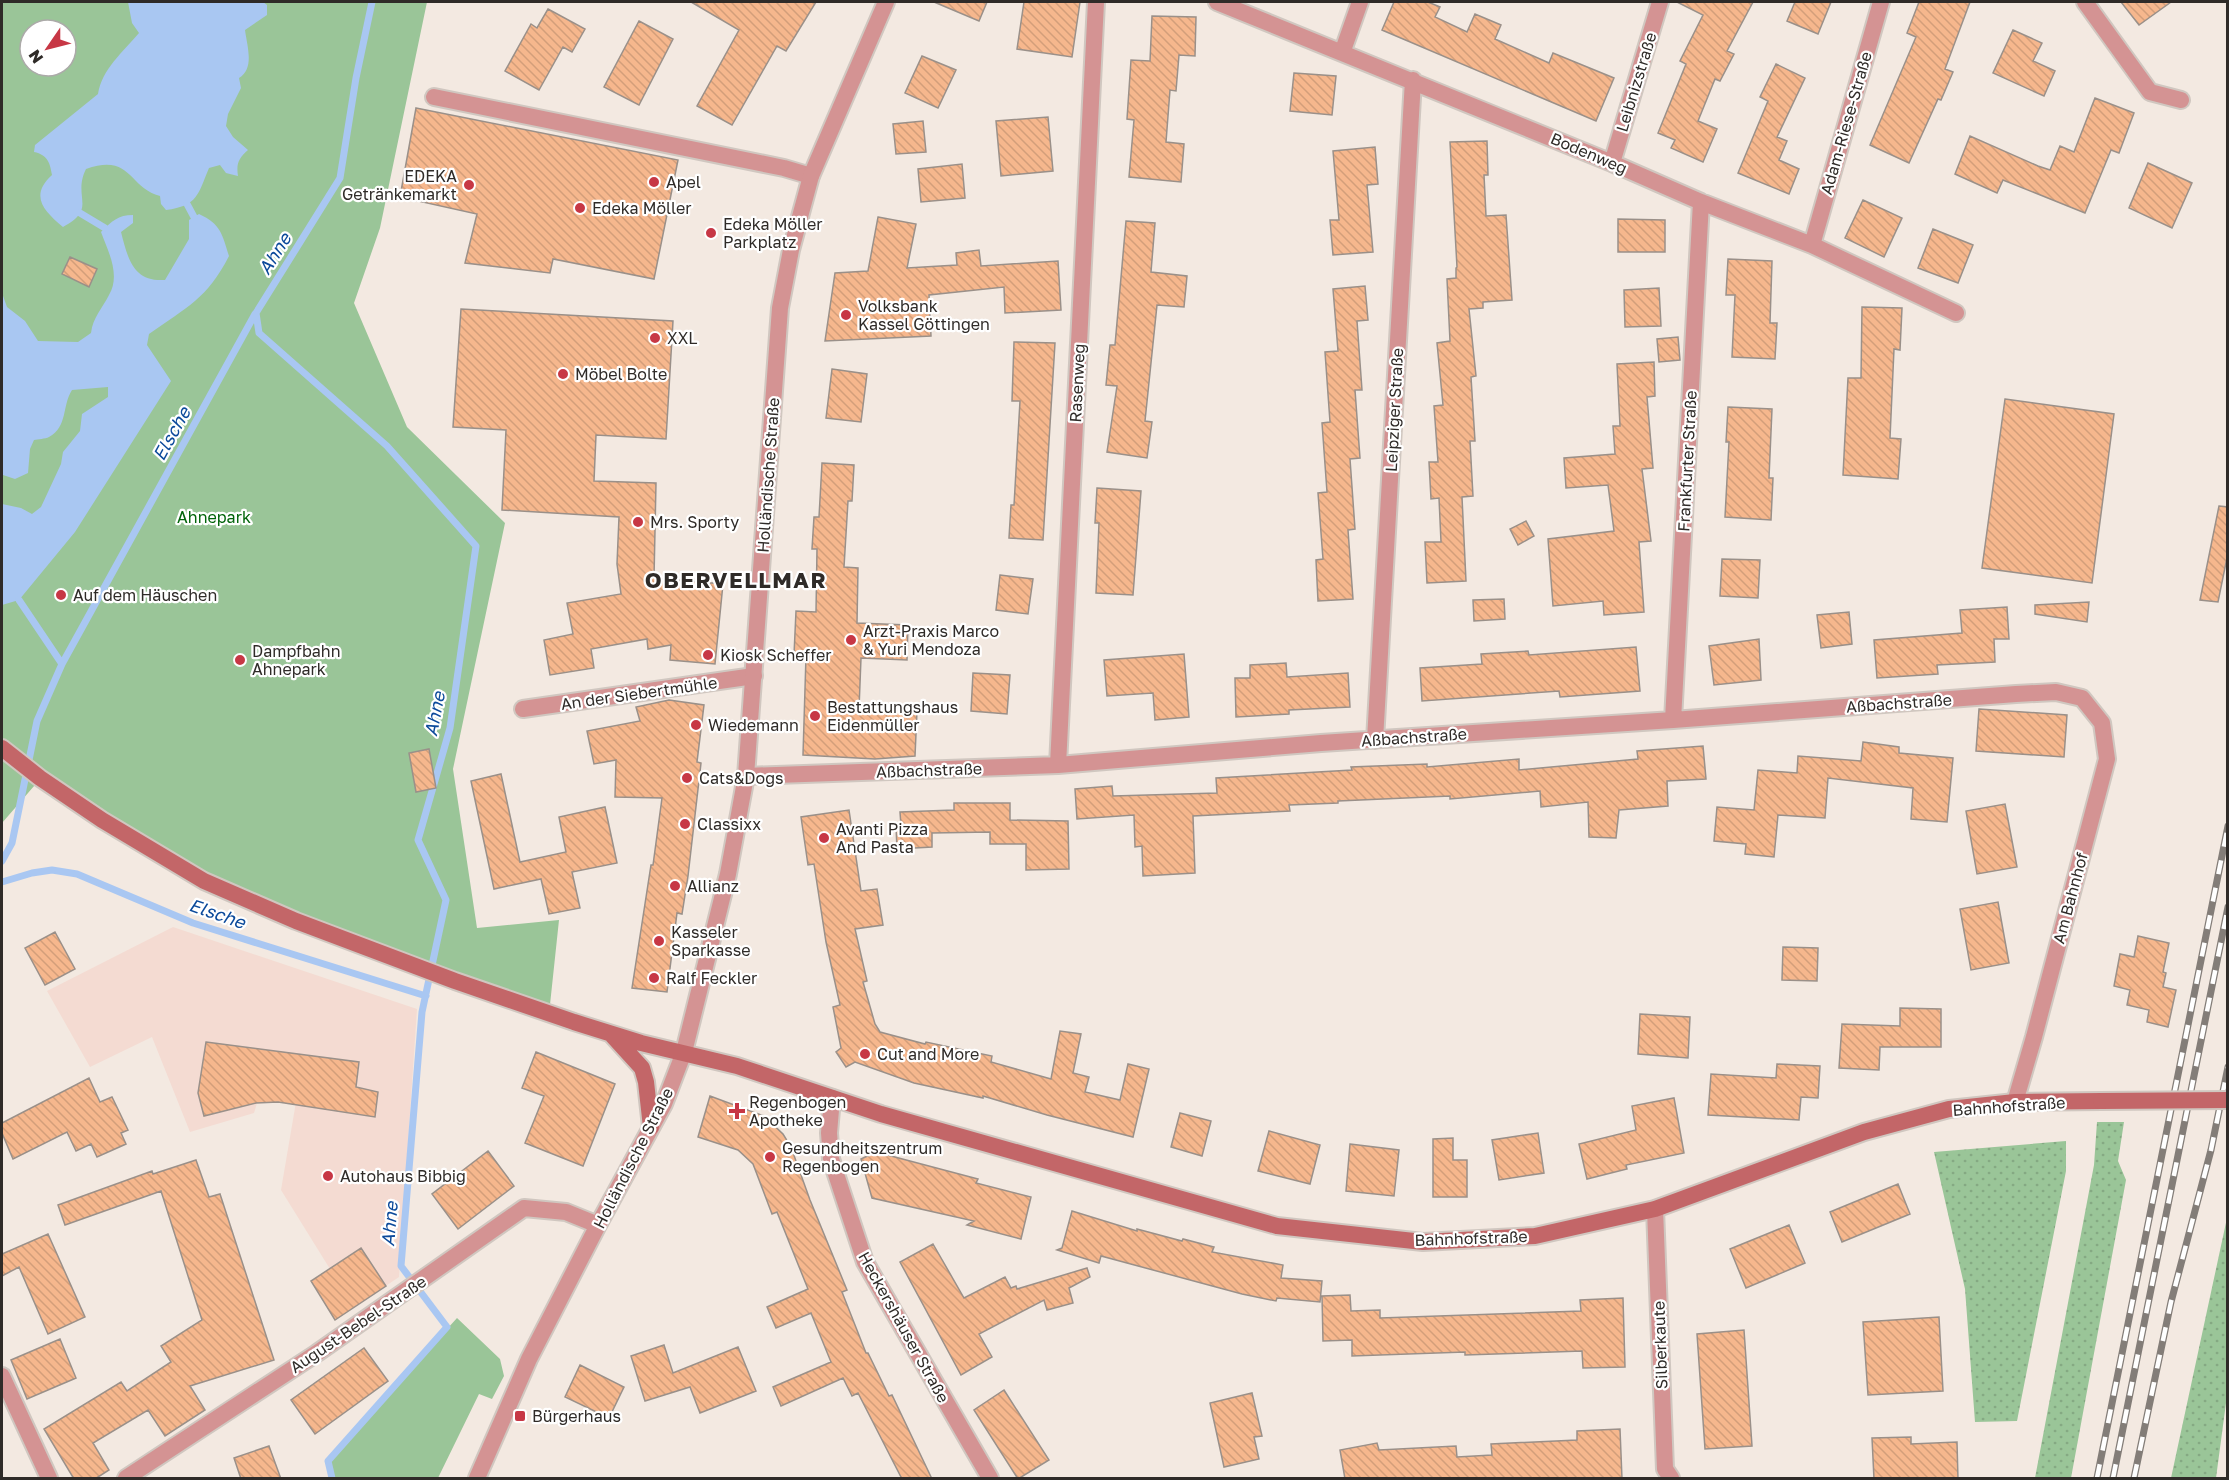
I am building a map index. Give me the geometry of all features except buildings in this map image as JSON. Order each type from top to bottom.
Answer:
[{"type":"main road","name":"Bahnhofstraße","points":[[2,748],[40,778],[102,820],[204,881],[296,921],[455,981],[610,1034],[737,1066],[892,1117],[1277,1226],[1423,1242],[1535,1236],[1655,1209],[1864,1132],[1949,1109],[2015,1102],[2228,1100]]},
{"type":"main road","points":[[610,1034],[642,1068],[646,1082],[651,1127]]},
{"type":"street","name":"Holländische Straße","points":[[477,1479],[530,1359],[664,1104],[684,1052],[728,874],[746,776],[780,308],[791,250],[811,176],[886,2]]},
{"type":"street","name":"Rasenweg","points":[[1058,765],[1096,2]]},
{"type":"street","name":"Bodenweg","points":[[1217,2],[1413,80],[1701,202],[1812,245],[1956,313]]},
{"type":"street","points":[[1342,53],[1360,2]]},
{"type":"street","name":"Leibnizstraße","points":[[1612,163],[1660,2]]},
{"type":"street","name":"Adam-Riese-Straße","points":[[1812,245],[1881,2]]},
{"type":"street","points":[[2085,2],[2150,92],[2181,100]]},
{"type":"street","name":"Leipziger Straße","points":[[1374,740],[1413,80]]},
{"type":"street","points":[[434,97],[784,168],[811,176]]},
{"type":"street","name":"Frankfurter Straße","points":[[1673,720],[1701,202]]},
{"type":"street","name":"An der Siebertmühle","points":[[523,710],[754,676]]},
{"type":"street","name":"Aßbachstraße","points":[[746,776],[1058,765],[2016,694],[2056,692],[2082,698]]},
{"type":"street","name":"Am Bahnhof","points":[[2015,1102],[2107,759],[2102,723],[2082,698]]},
{"type":"street","name":"Heckershäuser Straße","points":[[831,1098],[828,1133],[831,1159],[865,1262],[990,1479]]},
{"type":"street","name":"August-Bebel-Straße","points":[[126,1479],[308,1359],[524,1208],[566,1212],[598,1226]]},
{"type":"street","name":"Silberkaute","points":[[1655,1209],[1665,1469],[1671,1479]]},
{"type":"street","points":[[2,1376],[49,1479]]},
{"type":"shaded area","points":[[173,927],[417,1009],[399,1277],[335,1320],[311,1281],[330,1269],[281,1190],[296,1102],[257,1103],[254,1113],[190,1132],[152,1037],[90,1067],[47,991]]},
{"type":"green space","name":"Ahnepark","points":[[2,2],[427,2],[380,228],[354,303],[407,427],[505,523],[453,769],[477,928],[559,920],[549,1014],[204,881],[41,778],[2,823]]},
{"type":"green space","points":[[2097,1122],[2124,1122],[2118,1161],[2126,1180],[2071,1478],[2035,1478],[2094,1165]]},
{"type":"green space","points":[[2066,1141],[2066,1171],[2017,1421],[1975,1422],[1965,1289],[1934,1152]]},
{"type":"green space","points":[[2227,1218],[2228,1388],[2216,1478],[2171,1478]]},
{"type":"green space","points":[[457,1318],[500,1359],[504,1376],[492,1399],[479,1394],[438,1478],[332,1478],[328,1461]]},
{"type":"water","points":[[128,2],[263,2],[267,5],[267,15],[245,30],[248,50],[247,69],[239,78],[241,88],[228,114],[226,126],[233,137],[248,150],[239,161],[238,176],[226,173],[220,165],[209,168],[199,192],[191,202],[166,210],[161,204],[160,196],[141,186],[121,168],[101,165],[86,169],[81,187],[82,208],[73,220],[63,227],[50,215],[42,203],[41,190],[52,175],[48,160],[34,152],[35,145],[98,94],[109,69],[139,33],[132,23]]},
{"type":"water","points":[[199,214],[220,230],[229,256],[213,283],[195,301],[149,334],[147,345],[171,381],[75,532],[19,600],[2,605],[2,504],[21,508],[32,514],[41,507],[61,464],[63,452],[80,431],[82,414],[108,397],[108,387],[72,390],[59,428],[49,437],[34,440],[30,449],[28,473],[15,479],[3,475],[2,293],[7,307],[25,321],[38,341],[78,342],[91,333],[114,279],[110,255],[101,232],[115,219],[133,215],[133,223],[121,232],[130,260],[139,273],[146,277],[165,280],[189,239],[189,220]]},
{"type":"waterway","name":"Ahne","points":[[332,1478],[328,1461],[447,1327],[401,1266],[422,1012],[446,900],[418,840],[450,728],[476,546],[387,446],[259,333],[256,313],[340,178],[356,78],[372,2]]},
{"type":"waterway","points":[[187,204],[194,217]]},
{"type":"waterway","points":[[80,213],[105,228]]},
{"type":"waterway","name":"Elsche","points":[[62,664],[255,314]]},
{"type":"waterway","name":"Elsche","points":[[2,861],[12,843],[37,721],[62,664],[19,600]]},
{"type":"waterway","name":"Elsche","points":[[2,882],[52,870],[77,874],[193,923],[426,996]]},
{"type":"railway","points":[[2097,1478],[2228,826]]},
{"type":"railway","points":[[2113,1478],[2228,907]]},
{"type":"railway","points":[[2134,1478],[2171,1302],[2211,1150],[2228,1067]]},
{"type":"place","name":"Apel","points":[[654,182]]},
{"type":"place","name":"EDEKA Getränkemarkt","points":[[469,185]]},
{"type":"place","name":"Edeka Möller","points":[[580,208]]},
{"type":"place","name":"Edeka Möller Parkplatz","points":[[711,233]]},
{"type":"place","name":"Volksbank Kassel Göttingen","points":[[846,315]]},
{"type":"place","name":"XXL","points":[[655,338]]},
{"type":"place","name":"Möbel Bolte","points":[[563,374]]},
{"type":"place","name":"Mrs. Sporty","points":[[638,522]]},
{"type":"place","name":"Auf dem Häuschen","points":[[61,595]]},
{"type":"place","name":"Arzt-Praxis Marco & Yuri Mendoza","points":[[851,640]]},
{"type":"place","name":"Kiosk Scheffer","points":[[708,655]]},
{"type":"place","name":"Dampfbahn Ahnepark","points":[[240,660]]},
{"type":"place","name":"Bestattungshaus Eidenmüller","points":[[815,716]]},
{"type":"place","name":"Wiedemann","points":[[696,725]]},
{"type":"place","name":"Cats&Dogs","points":[[687,778]]},
{"type":"place","name":"Classixx","points":[[685,824]]},
{"type":"place","name":"Avanti Pizza And Pasta","points":[[824,838]]},
{"type":"place","name":"Allianz","points":[[675,886]]},
{"type":"place","name":"Kasseler Sparkasse","points":[[659,941]]},
{"type":"place","name":"Ralf Feckler","points":[[654,978]]},
{"type":"place","name":"Cut and More","points":[[865,1054]]},
{"type":"place","name":"Regenbogen Apotheke","points":[[737,1111]]},
{"type":"place","name":"Gesundheitszentrum Regenbogen","points":[[770,1157]]},
{"type":"place","name":"Autohaus Bibbig","points":[[328,1176]]},
{"type":"place","name":"Bürgerhaus","points":[[520,1416]]},
{"type":"district","name":"OBERVELLMAR","points":[[736,580]]}]
